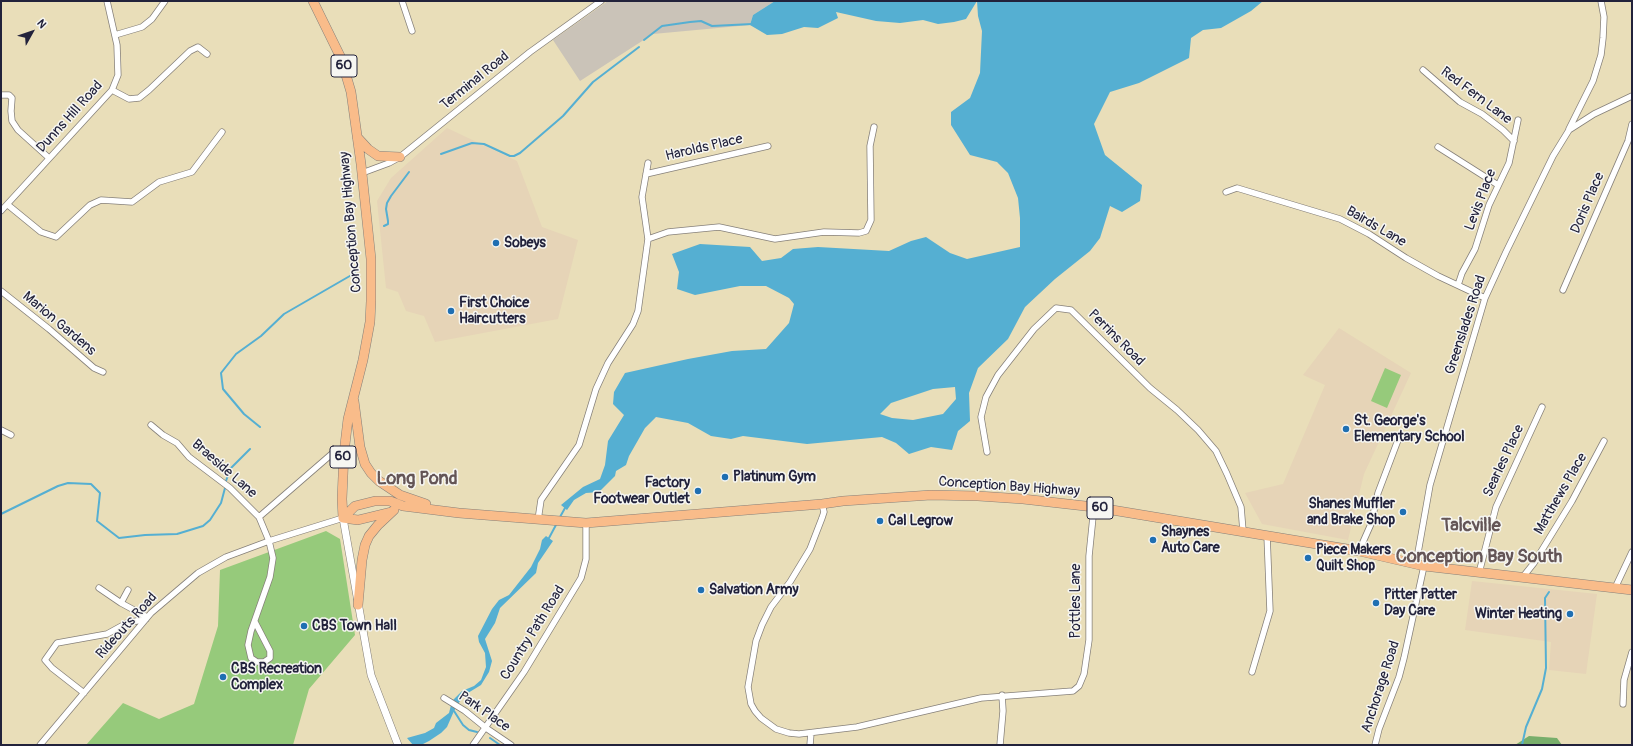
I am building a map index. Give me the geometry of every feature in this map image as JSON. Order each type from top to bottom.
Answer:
[{"type":"main road","name":"Conception Bay Highway","points":[[313,1],[331,35],[345,69],[351,92],[362,173],[370,251],[371,301],[368,336],[348,419],[344,453],[342,499],[343,518]]},
{"type":"main road","points":[[357,137],[368,149],[378,156],[400,157]]},
{"type":"main road","points":[[354,396],[360,447],[365,464],[371,473],[379,481],[400,495],[451,512]]},
{"type":"main road","name":"Conception Bay Highway","points":[[343,518],[355,506],[390,501],[403,506],[459,514],[586,523],[822,504],[848,500],[931,495],[1023,499],[1094,507],[1243,531],[1359,551],[1420,565],[1632,590]]},
{"type":"main road","points":[[343,518],[358,520],[387,514],[403,506]]},
{"type":"main road","points":[[358,605],[362,560],[365,545],[374,531],[394,510]]},
{"type":"street","name":"Dunns Hill Road","points":[[1,211],[112,90],[118,75],[117,45],[107,1]]},
{"type":"street","points":[[115,35],[142,28],[152,19],[164,1]]},
{"type":"street","points":[[402,1],[412,31]]},
{"type":"street","name":"Terminal Road","points":[[362,173],[389,163],[400,157],[530,52],[601,1]]},
{"type":"street","points":[[1569,130],[1592,80],[1601,55],[1604,17],[1601,1]]},
{"type":"street","points":[[112,90],[129,99],[139,98],[190,51],[198,47],[207,54]]},
{"type":"street","name":"Red Fern Lane","points":[[1423,70],[1460,102],[1482,114],[1503,130],[1514,141]]},
{"type":"street","points":[[1,95],[12,98],[12,121],[18,130],[50,158]]},
{"type":"street","name":"Greenslades Road","points":[[1420,565],[1430,485],[1485,298],[1553,156],[1569,130],[1594,114],[1632,96]]},
{"type":"street","name":"Levis Place","points":[[1458,285],[1462,273],[1475,249],[1489,204],[1508,163],[1518,120]]},
{"type":"street","name":"Doris Place","points":[[1563,290],[1628,141],[1632,124]]},
{"type":"street","points":[[648,239],[668,232],[719,227],[775,239],[824,232],[858,233],[866,231],[871,220],[870,146],[874,128]]},
{"type":"street","points":[[8,205],[41,232],[56,237],[90,205],[101,200],[132,202],[159,182],[192,172],[222,132]]},
{"type":"street","name":"Harolds Place","points":[[646,174],[768,146]]},
{"type":"street","points":[[1438,147],[1498,185]]},
{"type":"street","points":[[540,520],[541,500],[578,445],[596,389],[608,363],[633,324],[638,311],[648,239],[642,197],[648,164]]},
{"type":"street","name":"Bairds Lane","points":[[1226,192],[1237,188],[1340,219],[1369,234],[1413,262],[1485,298]]},
{"type":"street","name":"Marion Gardens","points":[[1,292],[49,329],[94,368],[103,372]]},
{"type":"street","name":"Perrins Road","points":[[988,452],[982,417],[986,397],[998,374],[1034,329],[1056,308],[1071,310],[1150,388],[1178,410],[1216,451],[1241,507],[1243,531]]},
{"type":"street","name":"Searles Place","points":[[1480,573],[1496,507],[1542,407]]},
{"type":"street","name":"Braeside Lane","points":[[151,425],[163,436],[177,443],[189,457],[230,488],[259,517],[269,541],[273,558],[270,577],[255,622],[248,645],[251,658],[257,662],[264,662],[270,658],[270,651],[255,622]]},
{"type":"street","points":[[1,430],[11,435]]},
{"type":"street","points":[[1359,551],[1371,524],[1378,493],[1398,440]]},
{"type":"street","name":"Matthews Place","points":[[1522,578],[1552,536],[1604,441]]},
{"type":"street","points":[[259,517],[334,452],[344,453]]},
{"type":"street","points":[[822,504],[824,512],[810,549],[790,582],[771,607],[756,641],[748,688],[754,711],[769,725],[776,729],[789,733],[812,733],[834,731],[880,722],[961,702],[1002,695],[1003,711],[1000,745]]},
{"type":"street","name":"Pottles Lane","points":[[1002,695],[1073,691],[1079,686],[1084,674],[1089,640],[1088,556],[1094,507]]},
{"type":"street","points":[[343,518],[371,675],[398,745]]},
{"type":"street","name":"Rideouts Road","points":[[40,745],[147,618],[198,573],[226,557],[269,541],[343,518]]},
{"type":"street","name":"Country Path Road","points":[[473,745],[524,672],[581,578],[586,559],[586,523]]},
{"type":"street","points":[[1252,672],[1270,611],[1267,535]]},
{"type":"street","points":[[1615,588],[1632,552]]},
{"type":"street","name":"Anchorage Road","points":[[1375,745],[1377,734],[1404,658],[1420,565]]},
{"type":"street","points":[[99,588],[147,618]]},
{"type":"street","points":[[121,603],[128,590]]},
{"type":"street","points":[[84,693],[52,668],[45,660],[57,643],[107,634],[127,623],[147,618]]},
{"type":"street","points":[[1623,704],[1624,680],[1632,652]]},
{"type":"street","name":"Park Place","points":[[446,700],[473,716],[486,728],[511,745]]},
{"type":"street","points":[[810,745],[812,733]]},
{"type":"shaded area","points":[[608,1],[775,1],[753,15],[750,25],[653,34],[580,81],[553,40]]},
{"type":"shaded area","points":[[447,128],[517,161],[542,227],[578,240],[558,319],[435,342],[424,316],[406,311],[398,292],[386,288],[377,201],[391,178]]},
{"type":"shaded area","name":"St. George's Elementary School","points":[[1339,328],[1411,373],[1364,474],[1348,540],[1262,524],[1245,493],[1283,484],[1325,385],[1303,375]]},
{"type":"shaded area","points":[[1472,581],[1597,594],[1586,674],[1549,670],[1551,642],[1465,630]]},
{"type":"green space","points":[[1385,368],[1401,375],[1387,408],[1371,401]]},
{"type":"green space","points":[[326,531],[340,539],[355,635],[309,689],[293,745],[86,745],[123,703],[159,719],[194,704],[218,626],[220,570]]},
{"type":"green space","points":[[1529,736],[1557,738],[1562,745],[1515,745]]},
{"type":"water","points":[[775,1],[977,1],[966,19],[954,22],[938,24],[923,20],[900,23],[876,21],[836,12],[838,18],[818,28],[804,27],[782,34],[767,35],[750,25],[753,15]]},
{"type":"water","points":[[977,1],[1263,1],[1251,11],[1221,28],[1203,30],[1191,38],[1189,58],[1139,83],[1110,92],[1094,124],[1105,155],[1142,185],[1140,201],[1122,212],[1110,206],[1100,238],[1090,251],[1055,279],[1025,307],[1008,339],[978,368],[969,393],[970,421],[958,431],[952,450],[931,447],[909,454],[896,443],[882,437],[807,444],[743,436],[731,439],[711,436],[688,423],[656,417],[645,428],[629,456],[626,465],[616,471],[615,476],[599,492],[586,493],[574,500],[567,510],[561,505],[583,487],[600,479],[605,465],[608,441],[624,415],[613,404],[614,392],[625,373],[732,351],[766,349],[789,323],[794,304],[789,298],[766,286],[740,286],[695,295],[677,289],[679,272],[672,254],[700,244],[750,247],[762,261],[781,258],[793,249],[818,247],[889,251],[911,241],[926,237],[950,253],[967,259],[1020,247],[1018,198],[1008,173],[997,162],[970,155],[951,125],[951,112],[970,98],[980,73],[982,31],[978,16]],"holes":[[[955,387],[956,399],[943,414],[913,420],[892,418],[880,414],[891,403],[933,389]]]},
{"type":"water","points":[[546,536],[553,541],[538,563],[536,573],[500,608],[495,623],[485,639],[492,661],[489,672],[481,685],[463,696],[447,727],[441,733],[421,745],[413,745],[407,738],[425,733],[434,728],[436,723],[449,713],[452,701],[462,691],[474,686],[481,680],[486,667],[485,653],[479,642],[478,636],[492,609],[499,600],[509,595],[531,567],[540,549],[542,540]]},
{"type":"waterway","points":[[644,40],[662,26],[701,21],[712,26],[752,24]]},
{"type":"waterway","points":[[441,154],[472,143],[484,144],[510,156],[520,153],[563,116],[593,82],[639,47]]},
{"type":"waterway","points":[[384,226],[388,224],[386,209],[387,203],[409,172]]},
{"type":"waterway","points":[[260,427],[244,414],[223,389],[221,373],[236,354],[261,336],[284,314],[355,273]]},
{"type":"waterway","points":[[226,481],[230,469],[250,449]]},
{"type":"waterway","points":[[1,514],[58,486],[68,483],[91,484],[100,493],[97,521],[119,538],[145,535],[177,534],[203,526],[210,520],[221,503],[225,488]]},
{"type":"waterway","points":[[560,517],[565,508]]},
{"type":"waterway","points":[[549,538],[557,523]]},
{"type":"waterway","points":[[1522,745],[1526,727],[1542,689],[1546,668],[1545,598],[1549,592]]},
{"type":"waterway","points":[[454,711],[463,725],[469,730],[477,732]]},
{"type":"waterway","points":[[490,738],[500,745]]},
{"type":"place","name":"Sobeys","points":[[496,243]]},
{"type":"place","name":"First Choice Haircutters","points":[[451,311]]},
{"type":"place","name":"St. George's Elementary School","points":[[1346,429]]},
{"type":"place","name":"Platinum Gym","points":[[725,477]]},
{"type":"place","name":"Factory Footwear Outlet","points":[[698,491]]},
{"type":"place","name":"Shanes Muffler and Brake Shop","points":[[1403,512]]},
{"type":"place","name":"Cal Legrow","points":[[880,521]]},
{"type":"place","name":"Shaynes Auto Care","points":[[1153,540]]},
{"type":"place","name":"Piece Makers Quilt Shop","points":[[1308,558]]},
{"type":"place","name":"Salvation Army","points":[[701,590]]},
{"type":"place","name":"Pitter Patter Day Care","points":[[1376,603]]},
{"type":"place","name":"Winter Heating","points":[[1570,614]]},
{"type":"place","name":"CBS Town Hall","points":[[304,626]]},
{"type":"place","name":"CBS Recreation Complex","points":[[223,677]]},
{"type":"district","name":"Long Pond","points":[[417,479]]},
{"type":"district","name":"Talcville","points":[[1471,526]]},
{"type":"district","name":"Conception Bay South","points":[[1479,557]]}]
